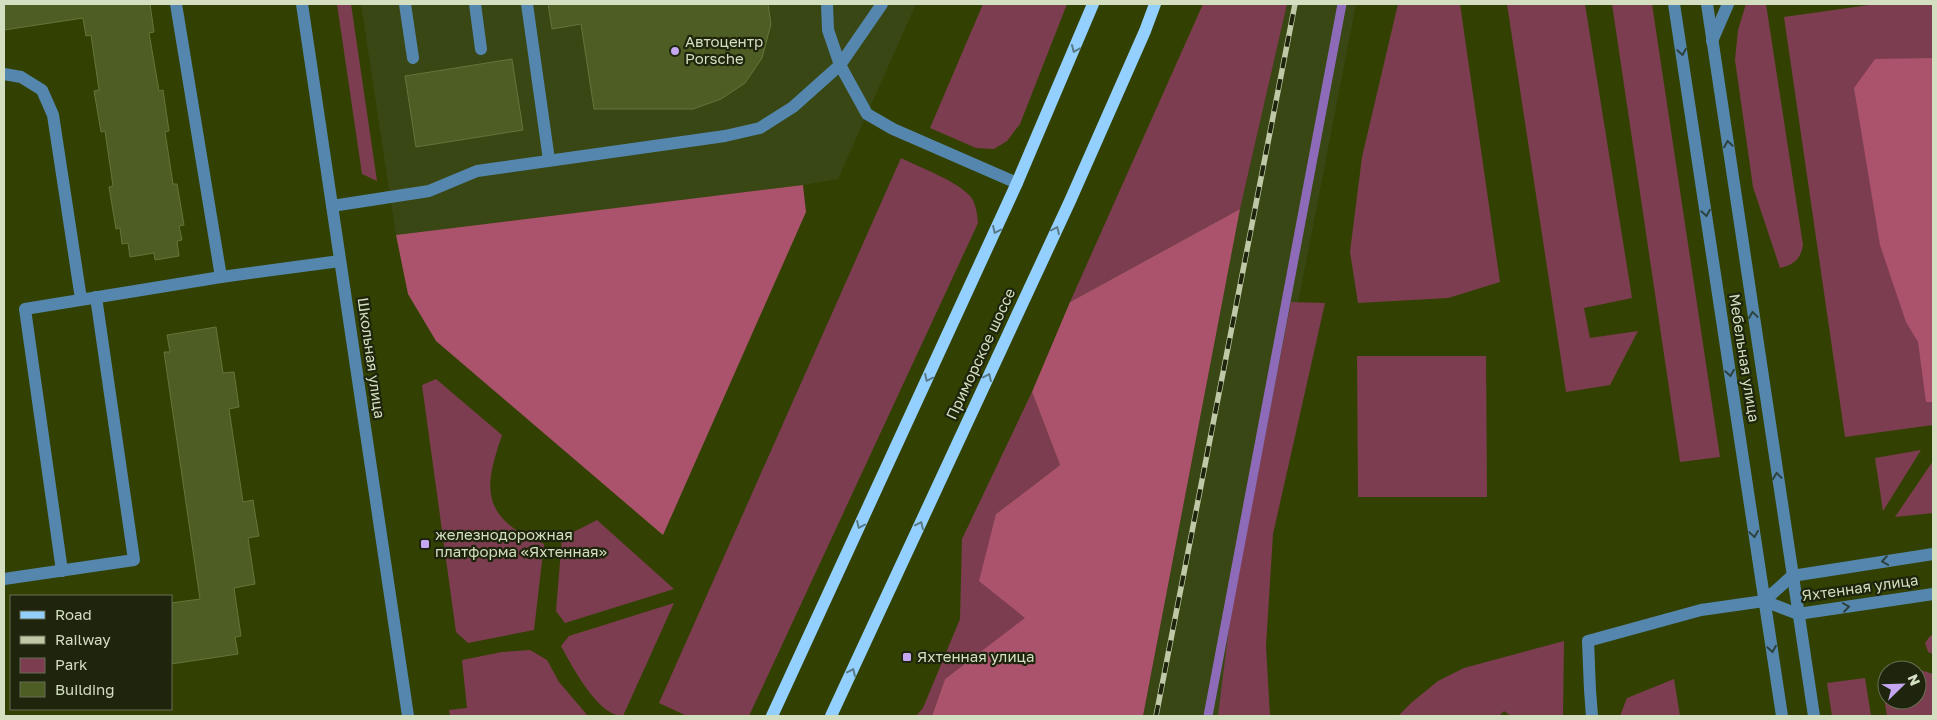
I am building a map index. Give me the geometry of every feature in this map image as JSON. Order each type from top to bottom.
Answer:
[{"type":"main road","points":[[772,716],[1017,183],[1093,4]]},
{"type":"main road","name":"Приморское шоссе","points":[[832,716],[1070,201],[1145,31],[1155,4]]},
{"type":"street","points":[[176,4],[221,277]]},
{"type":"street","name":"Школьная улица","points":[[302,4],[408,716]]},
{"type":"street","points":[[405,4],[413,58]]},
{"type":"street","points":[[475,4],[481,49]]},
{"type":"street","points":[[527,4],[549,160]]},
{"type":"street","points":[[827,4],[828,30],[840,65],[867,114],[893,129],[1017,183]]},
{"type":"street","points":[[332,206],[429,191],[477,171],[725,136],[760,128],[794,107],[840,65],[882,4]]},
{"type":"street","name":"Мебельная улица","points":[[1674,4],[1782,716]]},
{"type":"street","name":"Мебельная улица","points":[[1707,4],[1798,614]]},
{"type":"street","points":[[1712,41],[1728,4]]},
{"type":"street","points":[[4,74],[22,77],[42,90],[53,115],[81,299]]},
{"type":"street","points":[[62,571],[25,308],[221,277],[340,261]]},
{"type":"street","points":[[4,579],[134,560],[96,297]]},
{"type":"street","name":"Яхтенная улица","points":[[1933,554],[1792,576],[1764,601],[1798,614],[1933,594]]},
{"type":"street","points":[[1592,716],[1588,641],[1701,610],[1764,601]]},
{"type":"street","points":[[1798,614],[1814,716]]},
{"type":"shaded area","points":[[361,4],[916,4],[838,179],[803,185],[396,235]]},
{"type":"shaded area","points":[[1287,4],[1356,4],[1218,716],[1143,716],[1240,209]]},
{"type":"shaded area","points":[[1933,58],[1933,402],[1926,402],[1918,342],[1906,322],[1880,245],[1854,88],[1875,59]]},
{"type":"shaded area","points":[[803,185],[806,212],[663,535],[436,341],[408,294],[396,235]]},
{"type":"shaded area","points":[[1240,209],[1143,716],[932,716],[945,679],[1025,618],[979,581],[996,514],[1060,465],[1032,392],[1070,302]]},
{"type":"green space","points":[[337,4],[351,4],[377,181],[362,174]]},
{"type":"green space","points":[[983,4],[1067,4],[1020,124],[1007,141],[994,149],[976,148],[930,128]]},
{"type":"green space","points":[[1203,4],[1287,4],[1240,209],[1070,302]]},
{"type":"green space","points":[[1398,4],[1460,4],[1500,282],[1448,298],[1358,303],[1350,252],[1362,157]]},
{"type":"green space","points":[[1507,4],[1585,4],[1632,298],[1584,308],[1590,338],[1638,331],[1610,385],[1566,392]]},
{"type":"green space","points":[[1612,4],[1652,4],[1720,457],[1680,462]]},
{"type":"green space","points":[[1746,4],[1766,4],[1803,245],[1796,261],[1780,268],[1753,187],[1735,60],[1738,30]]},
{"type":"green space","points":[[1876,4],[1933,4],[1933,425],[1845,437],[1784,17]]},
{"type":"green space","points":[[901,158],[945,179],[968,194],[977,211],[978,223],[749,716],[687,716],[659,703]]},
{"type":"green space","points":[[1291,302],[1325,303],[1273,534],[1266,646],[1270,716],[1218,716],[1231,612]]},
{"type":"green space","points":[[1357,356],[1486,356],[1487,497],[1358,497]]},
{"type":"green space","points":[[436,379],[502,435],[491,474],[490,487],[496,509],[504,520],[519,532],[544,544],[534,630],[468,643],[456,632],[422,385]]},
{"type":"green space","points":[[1032,392],[1060,465],[996,514],[1026,618],[945,679],[932,716],[916,716],[923,708],[960,619],[962,539]]},
{"type":"green space","points":[[1921,450],[1883,511],[1875,458]]},
{"type":"green space","points":[[1933,461],[1933,513],[1895,517]]},
{"type":"green space","points":[[597,520],[674,589],[565,623],[556,611],[562,538]]},
{"type":"green space","points":[[674,603],[623,716],[614,714],[604,708],[587,688],[561,646],[569,636]]},
{"type":"green space","points":[[1933,635],[1933,654],[1928,652],[1925,643]]},
{"type":"green space","points":[[1564,641],[1563,716],[1511,716],[1504,711],[1499,716],[1398,716],[1438,681],[1464,668]]},
{"type":"green space","points":[[530,650],[547,660],[559,682],[588,716],[450,716],[449,710],[467,708],[462,660],[502,652]]},
{"type":"green space","points":[[1927,672],[1933,674],[1933,716],[1887,716],[1886,710],[1927,710]]},
{"type":"green space","points":[[1865,678],[1871,716],[1832,716],[1827,683]]},
{"type":"green space","points":[[1674,679],[1680,716],[1620,716],[1627,698]]},
{"type":"building","points":[[4,4],[150,4],[154,32],[149,33],[159,91],[163,90],[169,131],[165,132],[173,184],[177,184],[184,225],[179,226],[182,240],[177,241],[179,256],[155,260],[154,253],[130,257],[128,243],[122,244],[120,228],[116,229],[109,187],[113,186],[105,131],[101,132],[94,91],[99,90],[91,35],[86,36],[83,18],[4,30]]},
{"type":"building","name":"Автоцентр Porsche","points":[[548,4],[768,4],[771,24],[762,58],[745,83],[721,99],[693,109],[594,109],[581,24],[552,29]]},
{"type":"building","points":[[512,59],[523,130],[416,147],[405,76]]},
{"type":"building","points":[[216,327],[223,373],[234,372],[239,407],[229,409],[243,502],[253,500],[259,536],[248,538],[255,584],[234,588],[241,636],[235,637],[238,654],[172,664],[172,603],[200,599],[164,352],[170,352],[167,335]]},
{"type":"waterway","points":[[1208,716],[1342,4]]},
{"type":"railway","points":[[1156,716],[1295,4]]},
{"type":"place","name":"Автоцентр Porsche","points":[[675,51]]},
{"type":"place","name":"железнодорожная платформа «Яхтенная»","points":[[425,544]]},
{"type":"place","name":"Яхтенная улица","points":[[907,657]]}]
